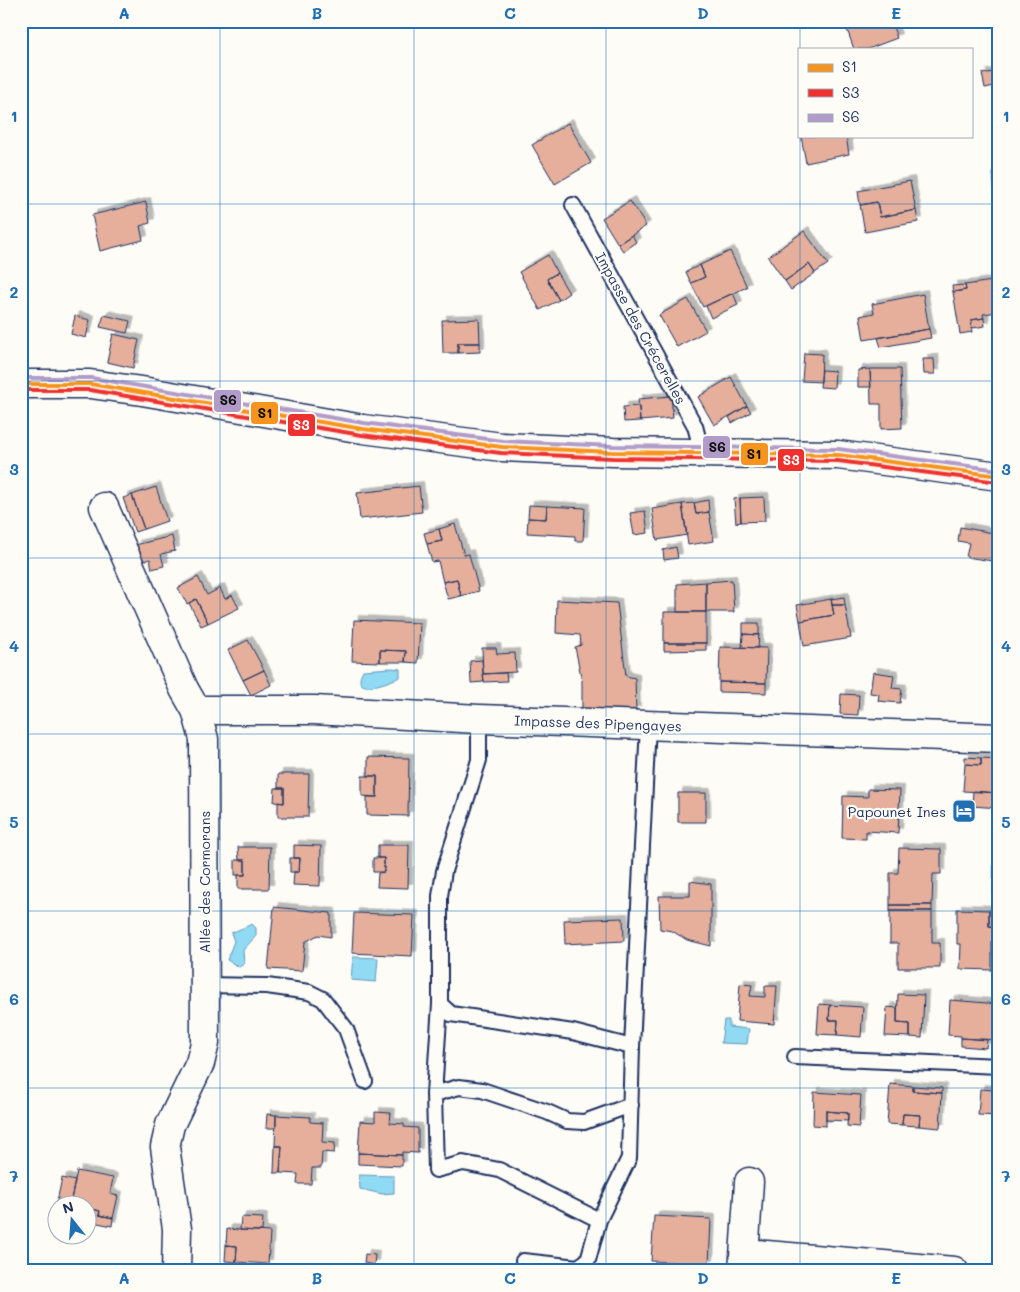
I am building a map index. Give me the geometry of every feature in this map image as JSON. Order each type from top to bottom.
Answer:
[{"type":"street","points":[[21,384],[90,384],[142,390],[363,429],[502,446],[702,454],[838,455],[999,476]]},
{"type":"street","name":"Allée des Cormorans","points":[[104,506],[184,689],[196,710],[204,739],[205,1043],[200,1063],[170,1125],[165,1147],[177,1229],[176,1271]]},
{"type":"street","name":"Impasse des Pipengayes","points":[[196,710],[314,710],[479,719],[999,738]]},
{"type":"street","points":[[749,1182],[744,1262],[954,1271]]},
{"type":"lane","name":"Impasse des Crécerelles","points":[[573,204],[695,426],[702,454]]},
{"type":"lane","points":[[479,719],[479,760],[444,871],[440,896],[440,1004],[434,1094],[436,1170],[463,1163],[499,1170],[599,1220]]},
{"type":"lane","points":[[523,1260],[578,1267],[588,1260],[599,1220],[629,1158],[632,1047],[648,725]]},
{"type":"lane","points":[[204,985],[267,986],[309,992],[323,999],[346,1029],[365,1081]]},
{"type":"lane","points":[[440,1004],[451,1014],[573,1032],[632,1047]]},
{"type":"lane","points":[[795,1056],[999,1066]]},
{"type":"lane","points":[[434,1094],[459,1087],[482,1090],[547,1112],[567,1122],[584,1122],[631,1106]]},
{"type":"water","points":[[400,669],[400,677],[372,686],[361,684],[360,679],[363,670]]},
{"type":"water","points":[[252,924],[256,928],[256,936],[243,950],[244,964],[239,967],[227,960],[234,941],[231,933]]},
{"type":"water","points":[[353,957],[378,958],[376,982],[351,980]]},
{"type":"water","points":[[724,1020],[729,1020],[729,1027],[749,1029],[747,1044],[721,1043]]},
{"type":"water","points":[[359,1175],[394,1176],[394,1193],[382,1194],[360,1189]]},
{"type":"building","points":[[844,21],[891,21],[897,38],[871,48],[854,48]]},
{"type":"building","points":[[999,71],[999,85],[985,88],[982,74]]},
{"type":"building","points":[[568,123],[591,163],[555,184],[532,145]]},
{"type":"building","points":[[801,138],[846,138],[849,154],[806,163]]},
{"type":"building","points":[[993,170],[999,170],[999,183],[994,184]]},
{"type":"building","points":[[910,181],[916,210],[880,217],[877,202],[860,205],[858,191]]},
{"type":"building","points":[[999,183],[999,196],[995,197],[994,184]]},
{"type":"building","points":[[630,201],[646,226],[618,244],[602,218]]},
{"type":"building","points":[[146,202],[150,223],[140,226],[143,240],[100,251],[92,215]]},
{"type":"building","points":[[877,202],[880,217],[916,210],[918,222],[865,232],[860,205]]},
{"type":"building","points":[[804,231],[828,264],[815,273],[809,264],[785,281],[768,257]]},
{"type":"building","points":[[632,235],[636,242],[623,251],[618,244]]},
{"type":"building","points":[[730,251],[747,287],[703,307],[691,283],[705,277],[700,265]]},
{"type":"building","points":[[548,255],[557,273],[547,279],[559,300],[540,310],[519,272]]},
{"type":"building","points":[[809,264],[815,273],[791,290],[785,281]]},
{"type":"building","points":[[700,265],[705,277],[691,283],[686,272]]},
{"type":"building","points":[[557,273],[569,293],[559,300],[547,279]]},
{"type":"building","points":[[999,280],[999,312],[983,314],[984,318],[971,320],[972,332],[960,334],[953,292],[966,290],[965,285]]},
{"type":"building","points":[[965,285],[966,290],[953,292],[952,286]]},
{"type":"building","points":[[733,293],[738,305],[711,318],[706,306]]},
{"type":"building","points":[[923,294],[929,329],[864,340],[860,316],[874,313],[872,304]]},
{"type":"building","points":[[688,299],[706,331],[677,347],[659,315]]},
{"type":"building","points":[[104,315],[130,321],[127,333],[100,327]]},
{"type":"building","points":[[75,316],[90,320],[86,338],[71,334]]},
{"type":"building","points":[[984,318],[985,326],[972,328],[971,320]]},
{"type":"building","points":[[479,319],[480,343],[458,343],[458,353],[443,353],[442,320]]},
{"type":"building","points":[[929,329],[931,338],[881,347],[878,338]]},
{"type":"building","points":[[113,334],[139,340],[133,368],[107,362]]},
{"type":"building","points":[[458,343],[480,343],[480,352],[458,353]]},
{"type":"building","points":[[804,353],[822,354],[821,382],[802,381]]},
{"type":"building","points":[[923,359],[934,359],[935,374],[924,374]]},
{"type":"building","points":[[870,369],[900,369],[902,428],[881,429],[881,404],[871,404]]},
{"type":"building","points":[[870,369],[871,387],[858,387],[858,370]]},
{"type":"building","points":[[822,370],[835,371],[834,388],[820,387]]},
{"type":"building","points":[[731,377],[747,406],[714,425],[698,397]]},
{"type":"building","points":[[671,396],[673,418],[640,421],[638,399]]},
{"type":"building","points":[[639,406],[640,421],[624,422],[623,407]]},
{"type":"building","points":[[747,406],[751,412],[732,423],[729,417]]},
{"type":"building","points":[[419,486],[422,512],[360,519],[357,493]]},
{"type":"building","points":[[156,487],[167,521],[144,529],[132,495]]},
{"type":"building","points":[[132,495],[144,529],[135,532],[123,498]]},
{"type":"building","points":[[764,497],[765,521],[741,522],[740,498]]},
{"type":"building","points":[[740,498],[741,522],[736,523],[734,499]]},
{"type":"building","points":[[708,500],[709,512],[696,514],[694,503]]},
{"type":"building","points":[[694,503],[696,514],[709,512],[714,541],[688,545],[682,504]]},
{"type":"building","points":[[682,504],[687,535],[657,540],[652,509]]},
{"type":"building","points":[[529,505],[547,506],[546,519],[528,518]]},
{"type":"building","points":[[547,506],[585,508],[583,541],[575,541],[575,536],[527,533],[528,518],[546,519]]},
{"type":"building","points":[[645,511],[648,533],[634,535],[630,513]]},
{"type":"building","points":[[455,524],[464,555],[469,554],[479,591],[461,596],[457,579],[443,582],[438,561],[432,562],[427,544],[442,541],[439,529]]},
{"type":"building","points":[[960,527],[999,534],[999,562],[966,557],[969,543],[958,541]]},
{"type":"building","points":[[439,529],[442,541],[427,544],[424,533]]},
{"type":"building","points":[[172,536],[175,551],[161,554],[164,566],[152,569],[150,559],[140,562],[135,545]]},
{"type":"building","points":[[676,547],[678,558],[664,560],[663,550]]},
{"type":"building","points":[[198,577],[207,595],[220,588],[225,599],[232,595],[239,608],[208,623],[196,599],[187,604],[178,588]]},
{"type":"building","points":[[457,579],[461,596],[448,599],[443,582]]},
{"type":"building","points":[[732,580],[734,612],[706,612],[706,582]]},
{"type":"building","points":[[706,582],[706,612],[677,612],[677,584]]},
{"type":"building","points":[[844,597],[845,605],[832,605],[831,599]]},
{"type":"building","points":[[196,599],[208,623],[201,626],[189,603]]},
{"type":"building","points":[[831,599],[834,615],[800,621],[797,605]]},
{"type":"building","points":[[557,600],[617,603],[626,676],[635,678],[636,711],[620,710],[621,714],[582,712],[582,681],[575,647],[581,645],[580,635],[556,633]]},
{"type":"building","points":[[832,605],[845,605],[851,638],[804,646],[800,621],[834,615]]},
{"type":"building","points":[[664,612],[706,612],[706,643],[664,643]]},
{"type":"building","points":[[354,620],[420,623],[418,663],[405,662],[406,651],[380,650],[380,662],[352,661]]},
{"type":"building","points":[[743,623],[759,623],[759,635],[743,634]]},
{"type":"building","points":[[743,634],[759,635],[758,648],[742,647]]},
{"type":"building","points":[[248,640],[264,670],[243,680],[228,650]]},
{"type":"building","points":[[664,643],[706,643],[706,650],[664,651]]},
{"type":"building","points":[[720,647],[767,648],[766,683],[719,682]]},
{"type":"building","points":[[482,648],[496,648],[497,654],[515,653],[516,672],[483,674]]},
{"type":"building","points":[[380,650],[406,651],[405,662],[380,662]]},
{"type":"building","points":[[482,660],[484,682],[471,683],[470,661]]},
{"type":"building","points":[[264,670],[271,685],[251,695],[243,680]]},
{"type":"building","points":[[873,672],[894,675],[892,688],[902,689],[900,703],[878,701],[879,694],[870,693]]},
{"type":"building","points":[[506,673],[507,681],[484,682],[483,674]]},
{"type":"building","points":[[719,682],[766,683],[766,693],[719,692]]},
{"type":"building","points":[[841,694],[859,695],[858,715],[840,714]]},
{"type":"building","points":[[368,757],[409,758],[408,816],[367,815],[367,797],[377,797],[377,776],[368,776]]},
{"type":"building","points":[[965,757],[981,758],[981,765],[965,764]]},
{"type":"building","points":[[981,758],[999,759],[999,793],[963,791],[965,764],[981,765]]},
{"type":"building","points":[[278,774],[309,774],[308,817],[278,817],[278,802],[284,803],[284,788],[278,788]]},
{"type":"building","points":[[362,776],[377,776],[377,797],[362,796]]},
{"type":"building","points":[[275,788],[284,788],[284,803],[274,802]]},
{"type":"building","points":[[868,789],[900,790],[898,833],[866,831],[866,839],[842,838],[843,796],[868,797]]},
{"type":"building","points":[[973,791],[999,793],[999,808],[972,806]]},
{"type":"building","points":[[678,793],[706,793],[706,822],[678,822]]},
{"type":"building","points":[[294,845],[321,846],[320,886],[293,885],[294,872],[299,872],[300,858],[294,858]]},
{"type":"building","points":[[378,845],[409,845],[408,888],[377,887],[378,873],[384,872],[384,858],[378,858]]},
{"type":"building","points":[[238,847],[270,847],[269,889],[238,889],[238,875],[245,875],[245,860],[239,860]]},
{"type":"building","points":[[899,848],[941,849],[941,874],[933,874],[932,905],[890,905],[890,873],[898,873]]},
{"type":"building","points":[[994,848],[999,849],[999,904],[993,904]]},
{"type":"building","points":[[290,858],[300,858],[299,872],[290,872]]},
{"type":"building","points":[[373,858],[384,858],[384,872],[373,872]]},
{"type":"building","points":[[235,860],[245,860],[245,875],[235,875]]},
{"type":"building","points":[[690,881],[711,884],[711,946],[687,940],[672,931],[660,929],[659,896],[690,896]]},
{"type":"building","points":[[890,905],[932,905],[932,911],[890,911]]},
{"type":"building","points":[[274,907],[331,913],[331,937],[318,935],[305,942],[302,971],[268,969]]},
{"type":"building","points":[[957,909],[989,910],[989,926],[997,927],[997,941],[992,941],[992,970],[960,969],[961,944],[957,944]]},
{"type":"building","points":[[989,910],[997,910],[997,927],[989,926]]},
{"type":"building","points":[[890,911],[932,911],[932,943],[940,943],[940,968],[898,968],[898,943],[890,943]]},
{"type":"building","points":[[354,913],[414,915],[412,956],[352,953]]},
{"type":"building","points":[[623,918],[624,941],[565,944],[564,920]]},
{"type":"building","points":[[740,984],[752,985],[750,996],[765,997],[765,986],[777,986],[774,1024],[737,1021]]},
{"type":"building","points":[[898,994],[924,995],[922,1038],[910,1037],[910,1024],[897,1023]]},
{"type":"building","points":[[950,1000],[999,1004],[999,1040],[961,1038],[961,1036],[948,1035]]},
{"type":"building","points":[[819,1004],[830,1005],[829,1020],[838,1020],[837,1035],[817,1034]]},
{"type":"building","points":[[830,1005],[863,1007],[861,1037],[837,1035],[838,1020],[829,1020]]},
{"type":"building","points":[[887,1007],[897,1008],[897,1023],[910,1024],[910,1037],[885,1036]]},
{"type":"building","points":[[961,1038],[987,1040],[986,1048],[961,1046]]},
{"type":"building","points":[[890,1084],[913,1086],[913,1091],[942,1093],[940,1128],[919,1126],[920,1115],[903,1114],[902,1125],[887,1124]]},
{"type":"building","points":[[913,1086],[942,1088],[942,1093],[913,1091]]},
{"type":"building","points":[[995,1087],[999,1087],[999,1116],[978,1115],[980,1089],[995,1090]]},
{"type":"building","points":[[814,1092],[861,1095],[859,1127],[847,1126],[848,1113],[826,1111],[826,1126],[813,1125]]},
{"type":"building","points":[[826,1111],[848,1113],[848,1121],[826,1120]]},
{"type":"building","points":[[375,1112],[391,1113],[390,1123],[418,1128],[418,1153],[402,1152],[402,1155],[358,1153],[360,1121],[375,1122]]},
{"type":"building","points":[[267,1114],[276,1115],[276,1128],[266,1128]]},
{"type":"building","points":[[903,1114],[920,1115],[919,1126],[902,1125]]},
{"type":"building","points":[[276,1115],[310,1117],[310,1122],[323,1123],[322,1142],[335,1143],[334,1153],[322,1152],[321,1168],[312,1168],[311,1184],[297,1184],[298,1174],[280,1173],[282,1146],[275,1146]]},
{"type":"building","points":[[993,1116],[999,1116],[999,1125],[992,1125]]},
{"type":"building","points":[[275,1146],[282,1146],[280,1173],[274,1173]]},
{"type":"building","points":[[358,1153],[402,1155],[402,1166],[358,1164]]},
{"type":"building","points":[[77,1171],[113,1178],[110,1194],[118,1196],[113,1218],[99,1215],[98,1194],[72,1194]]},
{"type":"building","points":[[62,1178],[75,1181],[72,1194],[59,1194]]},
{"type":"building","points":[[98,1210],[100,1211],[99,1215],[113,1218],[112,1226],[98,1223]]},
{"type":"building","points":[[654,1216],[711,1219],[709,1264],[651,1261]]},
{"type":"building","points":[[241,1217],[263,1218],[262,1231],[240,1230]]},
{"type":"building","points":[[227,1229],[270,1232],[268,1264],[236,1262],[237,1246],[226,1245]]},
{"type":"building","points":[[226,1245],[237,1246],[236,1262],[225,1261]]},
{"type":"building","points":[[365,1254],[375,1255],[374,1265],[364,1263]]},
{"type":"building","points":[[343,1268],[374,1271],[342,1271]]},
{"type":"transit line","name":"S6","points":[[21,378],[91,378],[364,423],[503,441],[613,446],[838,449],[999,470]]},
{"type":"transit line","name":"S1","points":[[21,384],[90,384],[363,429],[502,447],[613,452],[838,455],[999,476]]},
{"type":"transit line","name":"S3","points":[[21,390],[90,390],[362,435],[501,453],[613,458],[838,461],[998,482]]},
{"type":"place","name":"Papounet Ines","points":[[964,811]]}]
